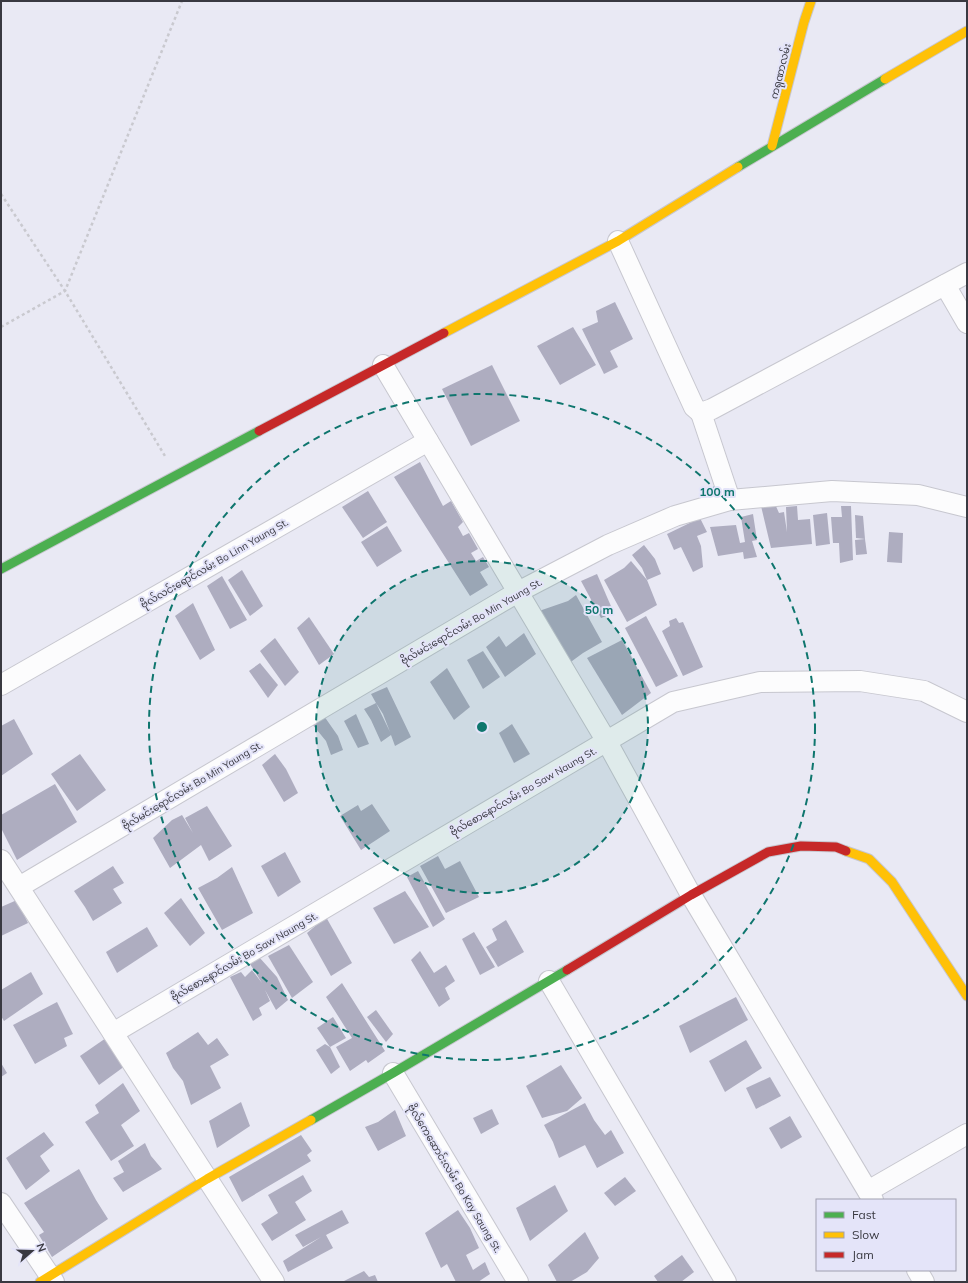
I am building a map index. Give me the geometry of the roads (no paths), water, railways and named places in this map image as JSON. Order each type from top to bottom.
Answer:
[{"type":"street","name":"ကရုဏာလမ်း","points":[[772,146],[804,22],[811,1]]},
{"type":"street","points":[[1,569],[382,365],[618,241],[772,146],[967,31]]},
{"type":"street","points":[[618,241],[694,407],[701,413],[730,500]]},
{"type":"street","points":[[701,413],[712,409],[967,273]]},
{"type":"street","points":[[945,285],[967,322]]},
{"type":"street","points":[[382,365],[518,592],[606,742],[691,895],[870,1196],[967,1134]]},
{"type":"street","name":"ဗိုလ်လင်းရောင်လမ်း Bo Linn Yaung St.","points":[[1,685],[428,441]]},
{"type":"street","name":"ဗိုလ်မင်းရောင်လမ်း Bo Min Yaung St.","points":[[19,887],[518,592],[608,545],[675,516],[730,500],[832,491],[918,495],[967,507]]},
{"type":"street","name":"ဗိုလ်စောနောင်လမ်း Bo Saw Naung St.","points":[[113,1033],[673,702],[760,682],[860,681],[924,691],[967,712]]},
{"type":"street","points":[[1,1203],[48,1280],[207,1179],[393,1073],[691,895],[768,852],[801,846],[836,847],[868,859],[892,882],[967,996]]},
{"type":"street","points":[[1,860],[274,1282]]},
{"type":"street","points":[[549,981],[726,1282]]},
{"type":"street","name":"ဗိုလ်ကေဆောင်းလမ်း Bo Kay Saung St.","points":[[393,1073],[518,1282]]},
{"type":"street","points":[[918,1271],[924,1282]]}]
